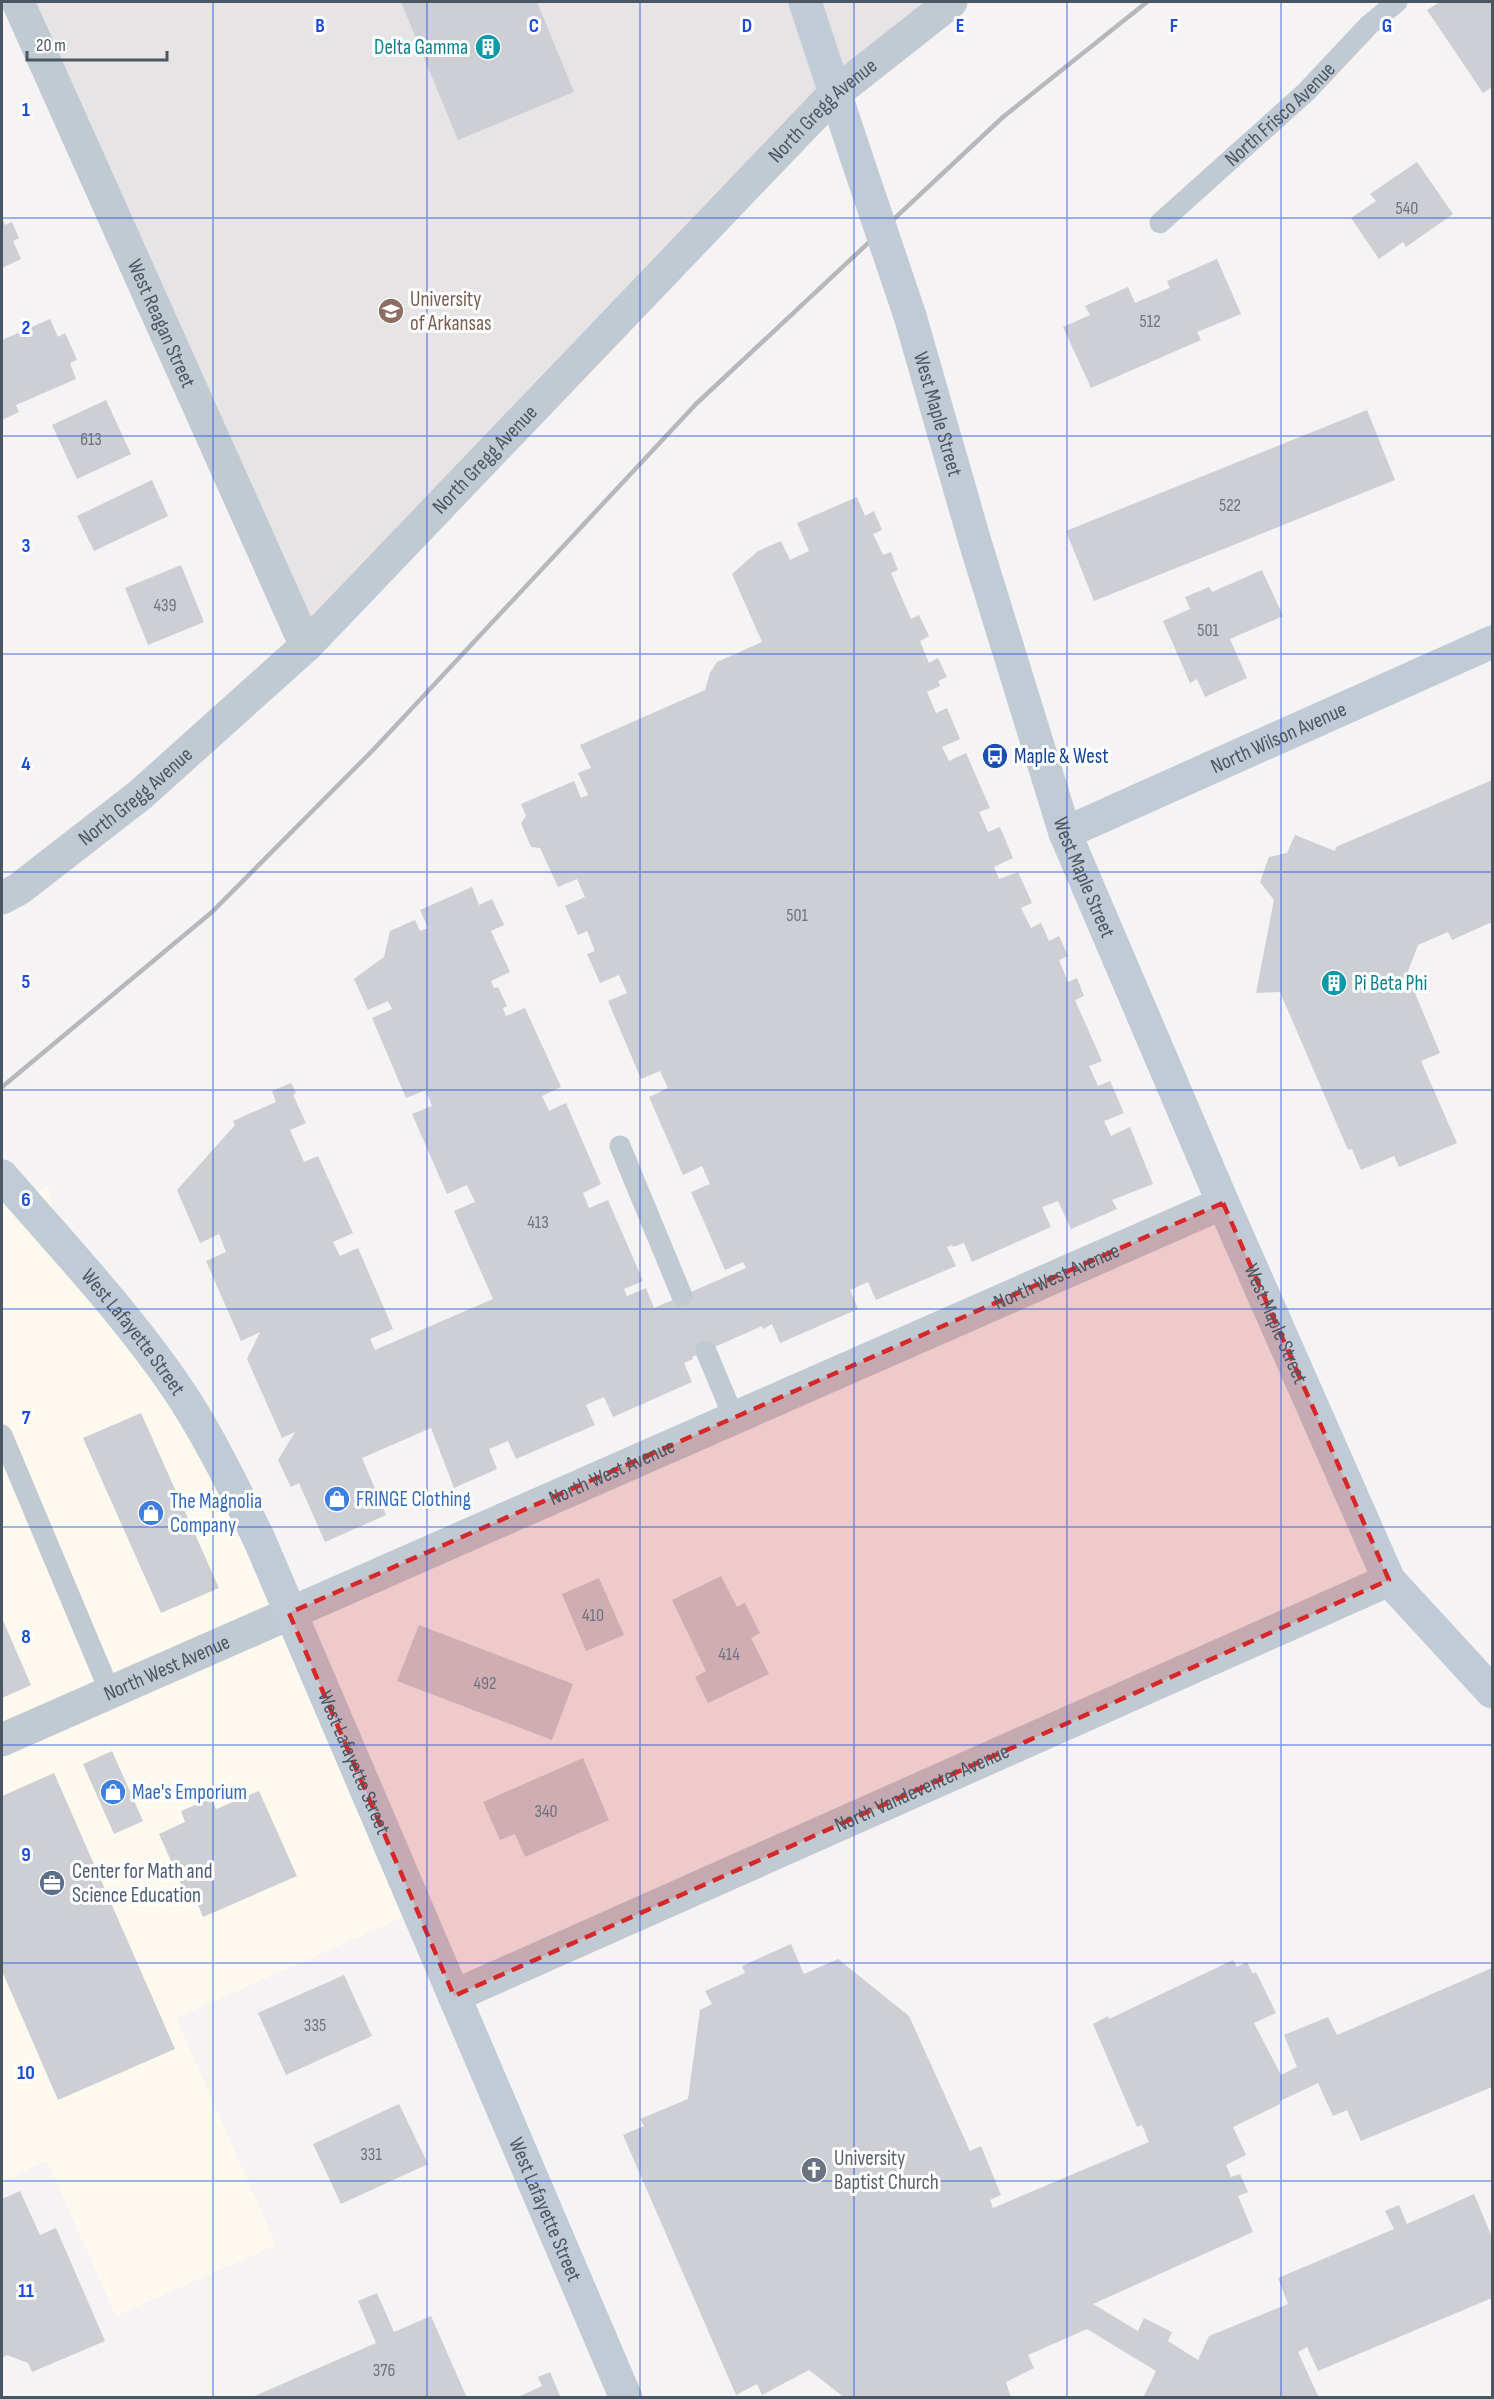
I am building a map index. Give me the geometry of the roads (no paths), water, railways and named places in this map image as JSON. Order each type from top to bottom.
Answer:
[{"type":"street","name":"West Reagan Street","points":[[18,2],[306,646]]},
{"type":"street","name":"West Maple Street","points":[[805,2],[910,316],[975,542],[1065,833],[1222,1203],[1389,1580],[1492,1692]]},
{"type":"street","name":"North Gregg Avenue","points":[[2,898],[19,888],[140,795],[306,646],[834,94],[951,2]]},
{"type":"street","name":"North Wilson Avenue","points":[[1065,833],[1492,642]]},
{"type":"street","name":"West Lafayette Street","points":[[2,1176],[142,1339],[182,1396],[225,1470],[259,1539],[626,2397]]},
{"type":"street","name":"North West Avenue","points":[[2,1740],[1222,1203]]},
{"type":"street","name":"North Vandeventer Avenue","points":[[454,1996],[1389,1580]]},
{"type":"lane","name":"North Frisco Avenue","points":[[1160,223],[1306,92],[1369,25],[1397,2]]},
{"type":"lane","points":[[620,1146],[682,1296]]},
{"type":"lane","points":[[706,1351],[734,1418]]},
{"type":"lane","points":[[2,1435],[110,1692]]},
{"type":"railway","points":[[2,1087],[212,912],[374,749],[696,404],[1003,117],[1147,2]]},
{"type":"place","name":"Delta Gamma","points":[[488,47]]},
{"type":"place","name":"University of Arkansas","points":[[391,311]]},
{"type":"place","name":"Maple & West","points":[[995,756]]},
{"type":"place","name":"Pi Beta Phi","points":[[1334,983]]},
{"type":"place","name":"FRINGE Clothing","points":[[337,1499]]},
{"type":"place","name":"The Magnolia Company","points":[[151,1513]]},
{"type":"place","name":"Mae's Emporium","points":[[113,1792]]},
{"type":"place","name":"Center for Math and Science Education","points":[[52,1883]]},
{"type":"place","name":"University Baptist Church","points":[[814,2170]]}]
